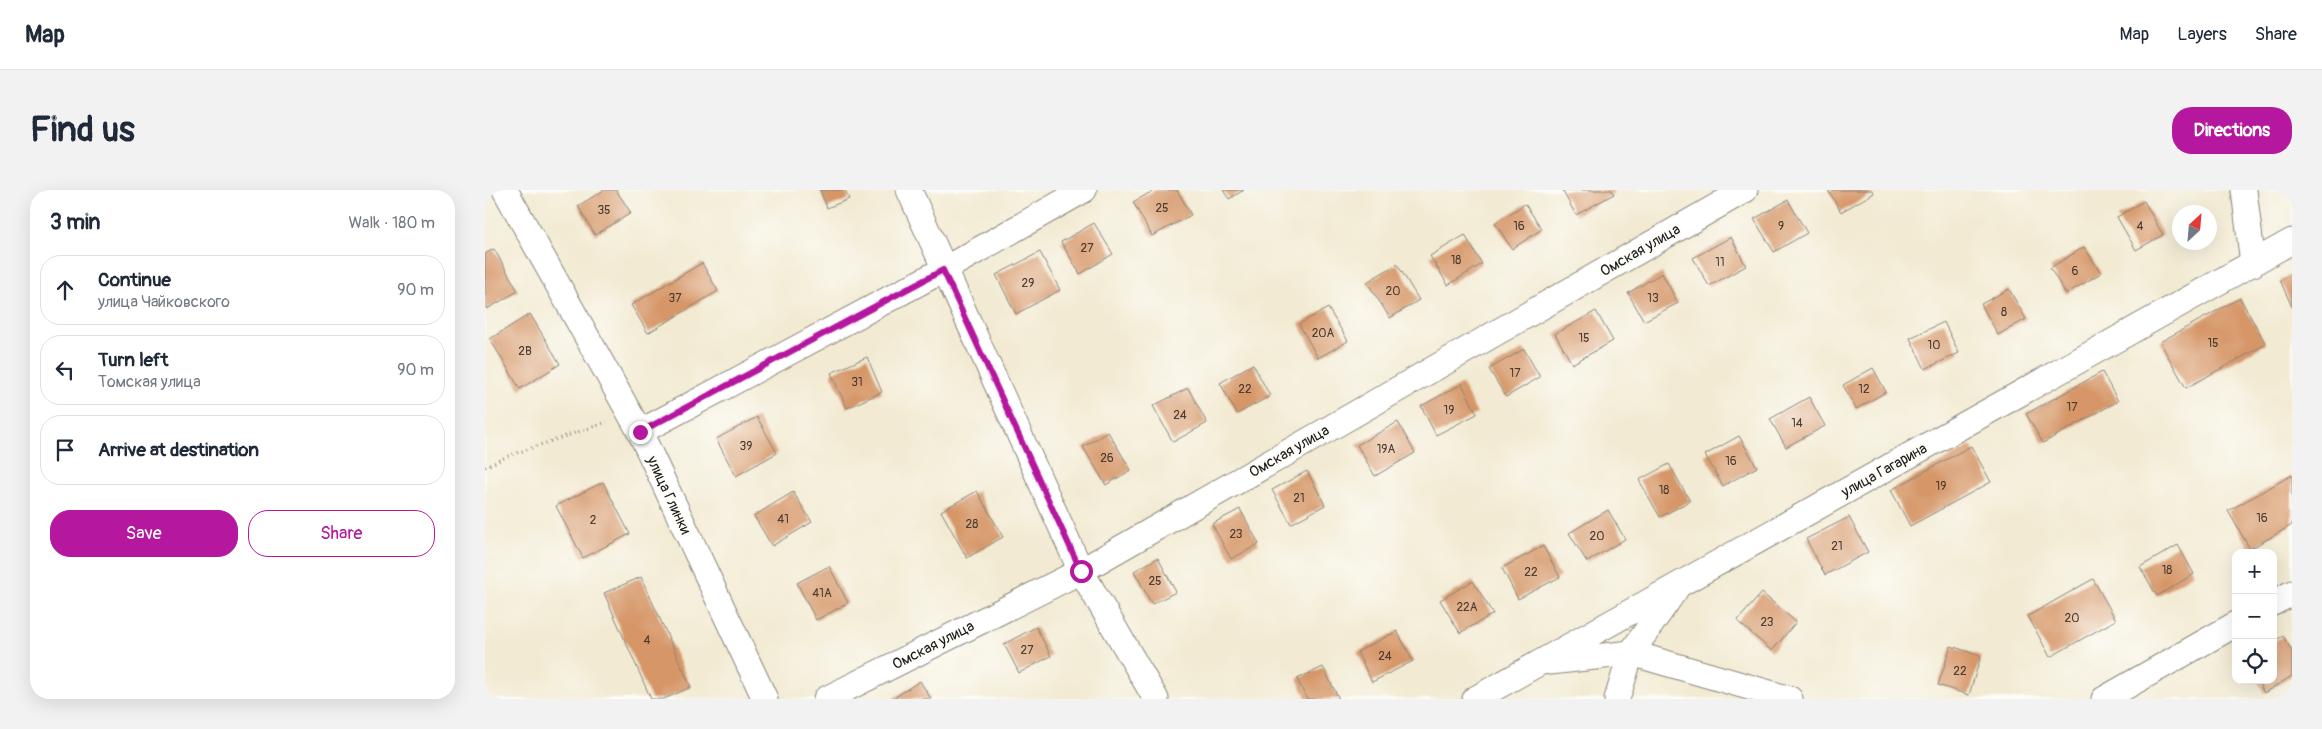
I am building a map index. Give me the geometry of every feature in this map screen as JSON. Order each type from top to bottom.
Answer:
[{"type":"street","name":"улица Глинки","points":[[505,190],[634,423],[765,699]]},
{"type":"street","points":[[909,190],[943,270],[1081,571],[1156,699]]},
{"type":"street","points":[[634,423],[943,270],[1084,190]]},
{"type":"street","name":"Омская улица","points":[[826,699],[1081,571],[1745,190]]},
{"type":"street","points":[[2244,190],[2253,264]]},
{"type":"street","name":"улица Гагарина","points":[[1475,699],[2292,241]]},
{"type":"street","points":[[1617,699],[1631,653],[1680,583]]},
{"type":"street","points":[[2277,601],[2292,593]]},
{"type":"street","points":[[2103,699],[2232,626]]},
{"type":"street","points":[[1537,664],[1631,653],[1790,699]]},
{"type":"path","points":[[485,467],[508,456],[634,423]]},
{"type":"building","points":[[604,190],[616,190],[631,213],[595,235],[578,206]]},
{"type":"building","points":[[820,190],[845,190],[849,199],[827,208]]},
{"type":"building","points":[[1155,190],[1177,190],[1191,215],[1152,236],[1133,202]]},
{"type":"building","points":[[1223,190],[1244,190],[1229,199]]},
{"type":"building","points":[[1562,190],[1612,190],[1614,194],[1576,215]]},
{"type":"building","points":[[1828,190],[1872,190],[1874,193],[1841,212]]},
{"type":"building","points":[[1788,200],[1807,233],[1774,252],[1754,219]]},
{"type":"building","points":[[2144,201],[2163,235],[2136,250],[2117,217]]},
{"type":"building","points":[[1525,204],[1542,229],[1512,249],[1495,223]]},
{"type":"building","points":[[1094,223],[1113,254],[1080,274],[1061,242]]},
{"type":"building","points":[[1465,235],[1482,264],[1448,285],[1430,256]]},
{"type":"building","points":[[1731,237],[1746,266],[1709,286],[1693,258]]},
{"type":"building","points":[[2084,247],[2101,273],[2066,294],[2050,268]]},
{"type":"building","points":[[494,249],[518,291],[487,309],[485,305],[485,254]]},
{"type":"building","points":[[1040,252],[1060,290],[1016,314],[996,275]]},
{"type":"building","points":[[702,263],[718,291],[648,333],[631,305]]},
{"type":"building","points":[[1397,264],[1419,300],[1390,318],[1367,282]]},
{"type":"building","points":[[1662,273],[1678,303],[1644,321],[1628,293]]},
{"type":"building","points":[[2292,274],[2292,307],[2280,280]]},
{"type":"building","points":[[2009,289],[2026,319],[1998,335],[1981,304]]},
{"type":"building","points":[[2240,298],[2266,344],[2186,388],[2160,342]]},
{"type":"building","points":[[1328,308],[1348,341],[1318,358],[1299,324]]},
{"type":"building","points":[[1596,311],[1613,341],[1572,364],[1555,334]]},
{"type":"building","points":[[530,314],[560,364],[520,389],[490,339]]},
{"type":"building","points":[[1944,322],[1959,353],[1925,369],[1910,338]]},
{"type":"building","points":[[1524,349],[1540,377],[1506,397],[1489,369]]},
{"type":"building","points":[[867,357],[882,392],[847,408],[831,373]]},
{"type":"building","points":[[1253,364],[1270,396],[1237,414],[1220,383]]},
{"type":"building","points":[[1873,368],[1886,392],[1856,409],[1843,385]]},
{"type":"building","points":[[2102,372],[2118,401],[2043,443],[2026,414]]},
{"type":"building","points":[[1462,384],[1477,414],[1436,435],[1421,406]]},
{"type":"building","points":[[1188,388],[1207,423],[1173,442],[1153,406]]},
{"type":"building","points":[[1809,397],[1825,426],[1786,447],[1770,419]]},
{"type":"building","points":[[757,417],[777,453],[736,476],[716,439]]},
{"type":"building","points":[[1398,422],[1415,453],[1375,476],[1357,445]]},
{"type":"building","points":[[1108,432],[1131,470],[1106,485],[1083,447]]},
{"type":"building","points":[[1739,436],[1757,467],[1723,486],[1705,455]]},
{"type":"building","points":[[1971,446],[1991,482],[1910,526],[1891,490]]},
{"type":"building","points":[[1669,464],[1690,501],[1660,517],[1639,480]]},
{"type":"building","points":[[1307,471],[1325,505],[1291,524],[1272,490]]},
{"type":"building","points":[[2292,475],[2292,525],[2250,549],[2228,511]]},
{"type":"building","points":[[603,482],[630,534],[583,558],[556,506]]},
{"type":"building","points":[[977,491],[1003,537],[967,558],[941,511]]},
{"type":"building","points":[[793,492],[812,522],[772,546],[754,516]]},
{"type":"building","points":[[1240,509],[1259,544],[1231,559],[1212,524]]},
{"type":"building","points":[[1608,510],[1625,539],[1587,562],[1569,533]]},
{"type":"building","points":[[1849,517],[1868,552],[1825,575],[1806,539]]},
{"type":"building","points":[[2178,545],[2194,574],[2157,596],[2140,567]]},
{"type":"building","points":[[1543,546],[1560,577],[1518,599],[1502,568]]},
{"type":"building","points":[[1158,558],[1176,592],[1152,604],[1134,571]]},
{"type":"building","points":[[829,566],[848,603],[816,620],[797,583]]},
{"type":"building","points":[[641,577],[691,687],[664,699],[651,699],[604,593]]},
{"type":"building","points":[[2093,579],[2116,620],[2050,657],[2028,616]]},
{"type":"building","points":[[1473,581],[1493,614],[1460,633],[1440,600]]},
{"type":"building","points":[[1762,593],[1796,622],[1772,651],[1737,621]]},
{"type":"building","points":[[1036,627],[1051,656],[1019,673],[1004,644]]},
{"type":"building","points":[[1397,631],[1413,661],[1372,682],[1357,652]]},
{"type":"building","points":[[2283,636],[2292,651],[2292,676],[2264,693],[2259,684],[2277,684],[2277,640]]},
{"type":"building","points":[[1951,646],[1981,656],[1969,695],[1938,685]]},
{"type":"building","points":[[1323,667],[1339,699],[1307,699],[1297,679]]},
{"type":"building","points":[[920,681],[931,699],[892,699]]},
{"type":"route","points":[[640,432],[943,270],[1081,571]]}]
